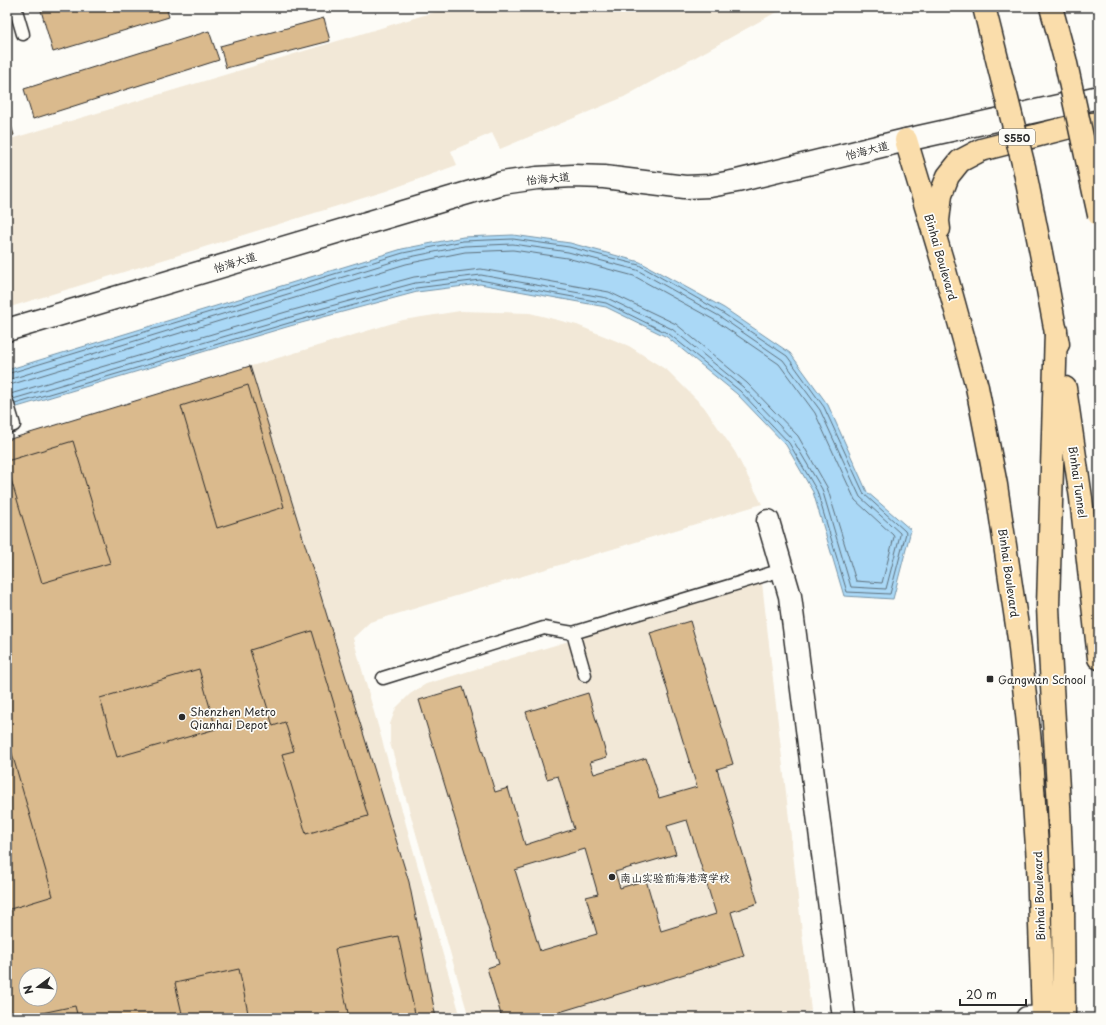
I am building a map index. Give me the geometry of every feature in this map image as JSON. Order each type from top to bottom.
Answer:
[{"type":"main road","name":"S550","points":[[984,7],[1024,167],[1056,330]]},
{"type":"main road","points":[[1051,7],[1065,59],[1099,215]]},
{"type":"main road","points":[[942,260],[938,221],[941,194],[948,176],[960,161],[981,150],[1066,128],[1099,124]]},
{"type":"main road","name":"Binhai Boulevard","points":[[906,140],[942,260],[977,387],[996,485],[1019,639],[1030,743],[1044,1018]]},
{"type":"main road","points":[[1044,1018],[1063,905],[1060,806],[1048,606],[1056,330]]},
{"type":"main road","name":"Binhai Tunnel","points":[[1056,330],[1081,498],[1099,658]]},
{"type":"street","name":"怡海大道","points":[[7,330],[502,183],[537,178],[573,176],[604,177],[685,188],[710,186],[737,182],[906,140],[1099,97]]},
{"type":"street","points":[[768,521],[790,596],[844,1018]]},
{"type":"lane","points":[[16,7],[23,34]]},
{"type":"lane","points":[[7,402],[14,425],[7,427]]},
{"type":"lane","points":[[383,678],[544,628],[574,633],[782,570]]},
{"type":"lane","points":[[574,633],[586,675]]},
{"type":"shaded area","points":[[451,7],[789,7],[771,15],[624,97],[500,149],[492,133],[451,151],[457,165],[386,191],[7,308],[7,140]]},
{"type":"shaded area","name":"Shenzhen Metro Qianhai Depot","points":[[460,311],[530,313],[577,325],[629,346],[668,371],[704,407],[735,452],[762,504],[370,622],[353,638],[461,1018],[7,1018],[7,440],[403,320]]},
{"type":"shaded area","name":"南山实验前海港湾学校","points":[[762,583],[811,1011],[780,1018],[469,1018],[390,743],[390,724],[396,708],[410,694],[426,684]]},
{"type":"water","points":[[513,235],[570,243],[640,262],[724,308],[790,353],[828,405],[867,492],[911,530],[893,599],[844,596],[813,492],[786,445],[737,394],[667,337],[606,307],[480,284],[417,292],[290,326],[7,410],[7,370],[402,249],[463,237]]},
{"type":"building","points":[[40,7],[166,7],[169,17],[53,52]]},
{"type":"building","points":[[324,18],[330,41],[226,68],[220,46]]},
{"type":"building","points":[[209,31],[219,60],[33,119],[24,89]]},
{"type":"building","points":[[7,112],[14,135],[7,137]]},
{"type":"building","name":"Shenzhen Metro Qianhai Depot","points":[[250,366],[409,882],[436,1018],[7,1018],[7,440]]},
{"type":"building","points":[[248,385],[284,507],[217,528],[181,406]]},
{"type":"building","points":[[73,441],[110,563],[42,583],[7,466],[7,461]]},
{"type":"building","points":[[690,621],[733,764],[717,769],[758,903],[731,912],[744,956],[540,1018],[502,1018],[487,968],[499,964],[419,700],[463,687],[495,792],[508,788],[525,845],[574,829],[558,776],[547,779],[526,712],[588,693],[607,757],[590,762],[594,774],[646,758],[659,798],[697,787],[650,633]],"holes":[[[687,820],[716,914],[661,931],[646,880],[620,888],[615,872],[676,854],[667,826]],[[585,849],[598,894],[586,897],[597,934],[540,951],[515,870]]]},
{"type":"building","points":[[312,631],[368,816],[306,834],[282,754],[294,751],[285,722],[273,726],[250,650]]},
{"type":"building","points":[[199,669],[216,729],[117,757],[100,698]]},
{"type":"building","points":[[7,736],[53,896],[7,910]]},
{"type":"building","points":[[398,936],[416,1018],[349,1018],[335,949]]},
{"type":"building","points":[[239,969],[249,1018],[183,1018],[175,983]]},
{"type":"building","points":[[75,1006],[78,1018],[18,1018]]},
{"type":"building","points":[[552,1014],[553,1018],[540,1018]]},
{"type":"place","name":"Gangwan School","points":[[990,679]]},
{"type":"place","name":"Shenzhen Metro Qianhai Depot","points":[[182,717]]},
{"type":"place","name":"南山实验前海港湾学校","points":[[612,877]]}]
